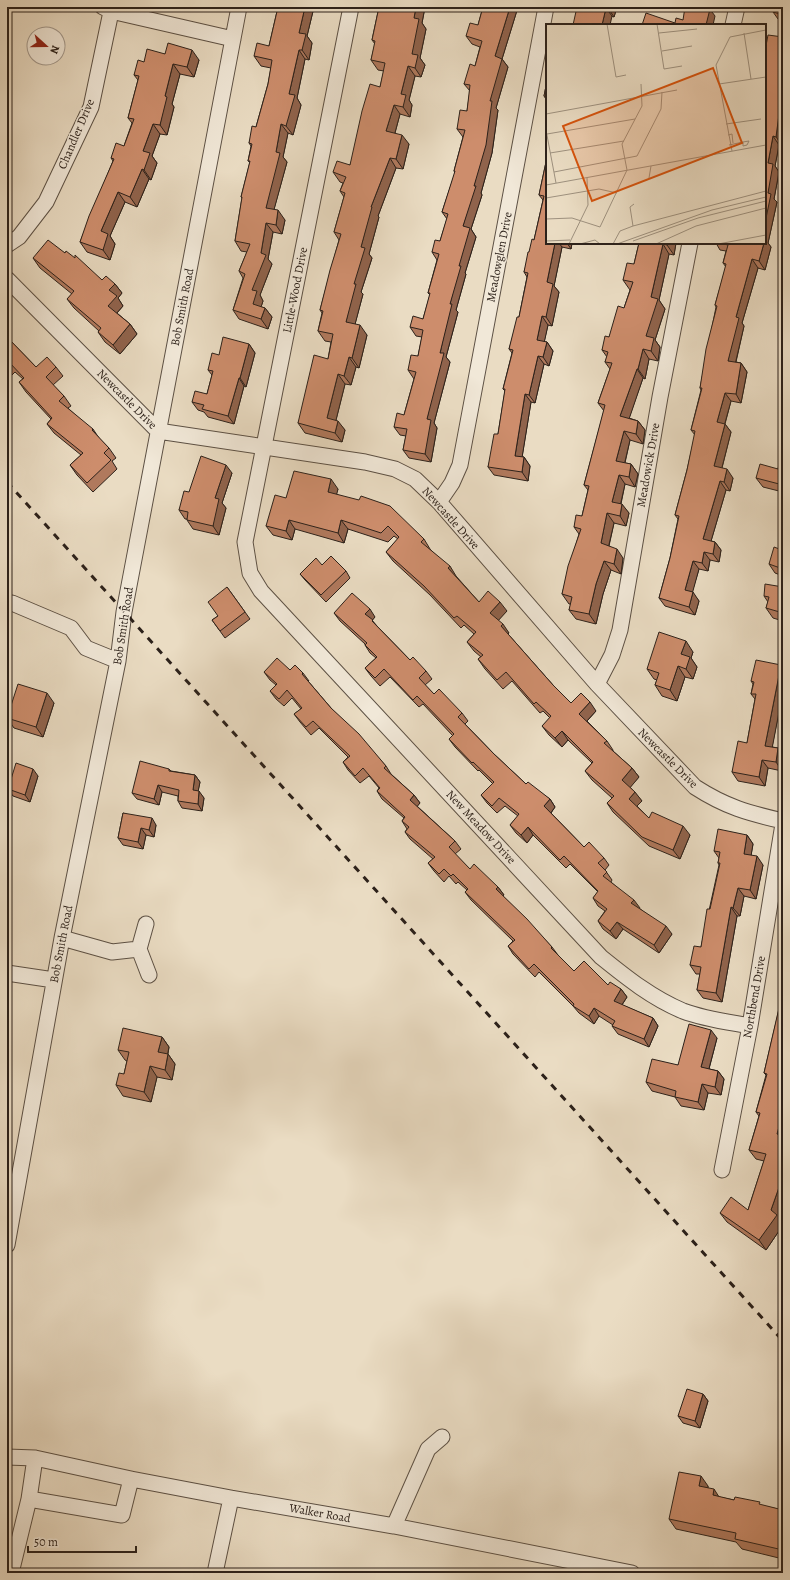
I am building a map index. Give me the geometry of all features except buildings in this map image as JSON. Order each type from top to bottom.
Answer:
[{"type":"street","name":"Bob Smith Road","points":[[7,1245],[54,980],[118,661],[124,612],[239,7]]},
{"type":"street","name":"Little-Wood Drive","points":[[250,573],[245,542],[351,7]]},
{"type":"street","name":"Meadowglen Drive","points":[[439,502],[452,483],[460,465],[546,7]]},
{"type":"street","points":[[733,24],[737,7]]},
{"type":"street","points":[[109,8],[233,39]]},
{"type":"street","name":"Chandler Drive","points":[[7,246],[19,237],[46,202],[91,107],[109,8]]},
{"type":"street","name":"Meadowick Drive","points":[[597,684],[612,655],[620,630],[660,397],[690,244]]},
{"type":"street","name":"Newcastle Drive","points":[[7,278],[158,431],[364,462],[395,469],[415,479],[439,502],[597,684],[695,787],[715,800],[748,813],[783,820]]},
{"type":"street","name":"New Meadow Drive","points":[[250,573],[261,591],[601,957],[637,986],[664,1002],[684,1011],[750,1026]]},
{"type":"street","points":[[12,603],[71,628],[86,648],[118,661]]},
{"type":"street","name":"Northbend Drive","points":[[722,1170],[750,1026],[783,824]]},
{"type":"street","points":[[146,924],[139,949],[149,975]]},
{"type":"street","points":[[62,938],[112,952],[139,949]]},
{"type":"street","points":[[7,973],[54,980]]},
{"type":"street","points":[[394,1526],[428,1448],[442,1437]]},
{"type":"street","name":"Walker Road","points":[[7,1457],[35,1458],[131,1479],[394,1526],[626,1572]]},
{"type":"street","points":[[11,1573],[29,1499],[35,1458]]},
{"type":"street","points":[[29,1499],[122,1515],[131,1479]]},
{"type":"street","points":[[216,1573],[231,1498]]},
{"type":"railway","points":[[7,482],[783,1341]]}]
